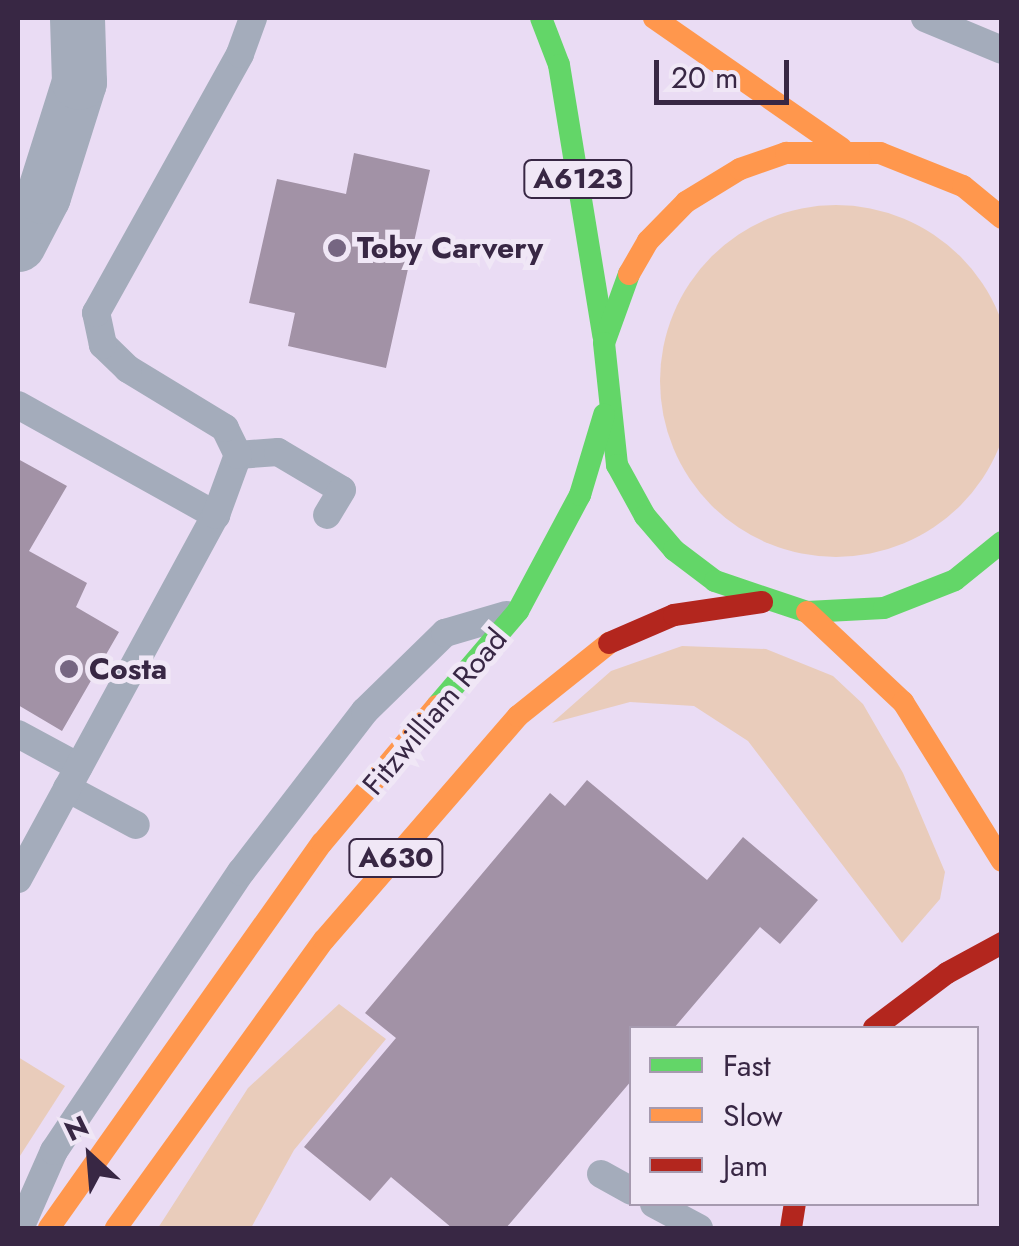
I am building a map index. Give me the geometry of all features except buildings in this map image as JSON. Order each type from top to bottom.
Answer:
[{"type":"main road","points":[[654,18],[841,148]]},
{"type":"main road","name":"A6123","points":[[539,22],[559,65],[604,342]]},
{"type":"main road","points":[[985,171],[841,148],[786,153],[740,169],[686,202],[648,242],[620,290],[604,342],[604,415],[617,465],[644,516],[674,550],[715,581],[762,602],[807,612],[846,614],[910,602],[954,580],[1002,542]]},
{"type":"main road","points":[[918,163],[963,186],[1002,218]]},
{"type":"main road","name":"Fitzwilliam Road","points":[[49,1228],[153,1073],[322,844],[518,611],[580,495],[604,415]]},
{"type":"main road","name":"A630","points":[[116,1228],[324,940],[518,716],[572,666],[625,632],[674,615],[762,602]]},
{"type":"main road","points":[[807,612],[903,702],[1002,862]]},
{"type":"main road","points":[[877,1026],[947,973],[1002,943]]},
{"type":"street","points":[[18,244],[43,196],[79,82],[77,18]]},
{"type":"lane","points":[[18,879],[216,516],[238,455],[225,428],[128,369],[103,345],[96,313],[240,54],[253,18]]},
{"type":"lane","points":[[925,18],[1002,50]]},
{"type":"lane","points":[[18,406],[216,516]]},
{"type":"lane","points":[[238,455],[278,452],[342,490],[327,515]]},
{"type":"lane","points":[[20,1228],[54,1151],[242,872],[365,711],[445,633],[518,611]]},
{"type":"lane","points":[[18,734],[136,825]]},
{"type":"lane","points":[[600,1174],[629,1189]]},
{"type":"lane","points":[[658,1206],[699,1228]]},
{"type":"shaded area","points":[[836,205],[870,209],[903,219],[934,235],[960,257],[982,283],[998,314],[1008,347],[1012,381],[1008,415],[998,448],[982,479],[960,505],[934,527],[903,543],[870,553],[836,557],[802,553],[769,543],[738,527],[712,505],[690,479],[674,448],[664,415],[660,381],[664,347],[674,314],[690,283],[712,257],[738,235],[769,219],[802,209]]},
{"type":"shaded area","points":[[682,646],[766,649],[833,676],[863,704],[903,773],[945,872],[940,899],[902,943],[748,741],[694,706],[630,702],[552,723],[611,671]]},
{"type":"shaded area","points":[[339,1004],[386,1039],[294,1150],[251,1228],[158,1228],[248,1088]]},
{"type":"shaded area","points":[[18,1057],[65,1086],[18,1159]]},
{"type":"traffic: fast","points":[[541,18],[559,65],[603,335]]},
{"type":"traffic: fast","points":[[629,274],[604,343],[617,465],[645,516],[674,550],[715,581],[807,612],[884,608],[955,580],[1002,542]]},
{"type":"traffic: fast","points":[[437,706],[518,611],[580,495],[604,415]]},
{"type":"traffic: slow","points":[[654,18],[841,148]]},
{"type":"traffic: slow","points":[[629,274],[648,241],[686,202],[740,169],[786,153],[880,153],[963,186],[1002,218]]},
{"type":"traffic: slow","points":[[807,612],[903,702],[1002,861]]},
{"type":"traffic: slow","points":[[116,1228],[324,940],[518,716],[609,643]]},
{"type":"traffic: slow","points":[[49,1228],[322,843],[437,706]]},
{"type":"traffic: jam","points":[[609,643],[674,615],[762,602]]},
{"type":"traffic: jam","points":[[877,1026],[947,973],[1002,943]]},
{"type":"traffic: jam","points":[[791,1228],[795,1206]]},
{"type":"place","name":"Toby Carvery","points":[[337,248]]},
{"type":"place","name":"Costa","points":[[69,669]]}]
